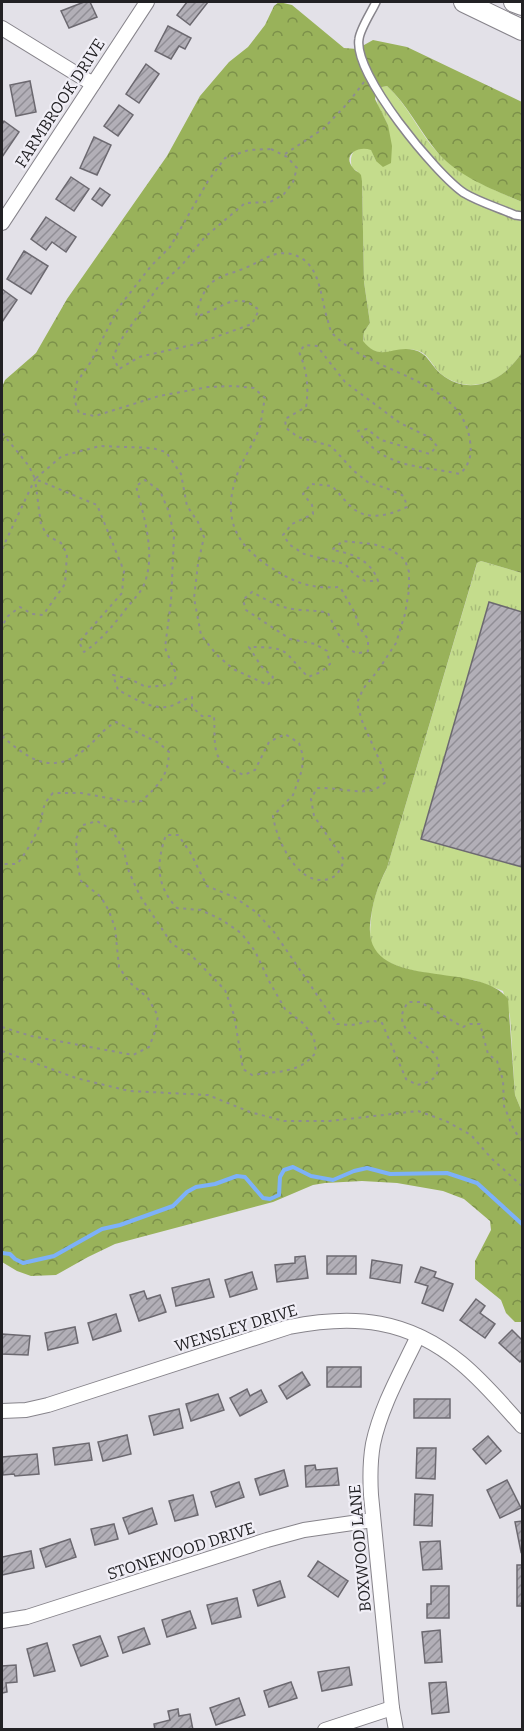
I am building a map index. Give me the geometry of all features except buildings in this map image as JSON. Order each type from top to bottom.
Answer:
[{"type":"main road","points":[[464,2],[522,30]]},
{"type":"main road","points":[[514,2],[522,5]]},
{"type":"street","name":"FARMBROOK DRIVE","points":[[2,223],[147,2]]},
{"type":"street","points":[[2,28],[93,84]]},
{"type":"street","name":"WENSLEY DRIVE","points":[[2,1411],[26,1410],[48,1405],[289,1327],[319,1321],[368,1321],[393,1326],[440,1348],[461,1363],[522,1426]]},
{"type":"street","name":"BOXWOOD LANE","points":[[396,1730],[373,1520],[370,1470],[375,1438],[387,1403],[418,1336]]},
{"type":"street","name":"STONEWOOD DRIVE","points":[[2,1621],[48,1610],[267,1540],[304,1530],[373,1520]]},
{"type":"street","points":[[325,1730],[392,1708]]},
{"type":"lane","points":[[376,2],[359,39],[361,53],[369,75],[394,116],[437,169],[465,193],[522,216]]},
{"type":"path","points":[[283,155],[323,129],[348,103],[369,75]]},
{"type":"path","points":[[2,549],[35,479],[62,456],[100,446],[152,448],[166,452],[180,474],[187,506],[198,522],[204,537],[194,598],[201,634],[216,654],[233,669],[268,685],[273,677],[261,666],[249,647],[278,648],[290,655],[308,677],[321,672],[330,664],[327,651],[315,644],[290,639],[246,610],[243,600],[252,592],[291,609],[317,610],[328,613],[334,627],[349,649],[359,653],[368,651],[368,639],[359,627],[355,613],[340,587],[320,588],[297,583],[281,574],[260,560],[244,545],[232,525],[235,481],[260,426],[265,398],[254,388],[217,387],[180,391],[95,416],[79,413],[74,399],[77,382],[90,363],[119,306],[170,246],[208,181],[225,158],[249,150],[272,149],[283,155],[297,168],[293,182],[284,194],[270,202],[245,203],[205,237],[158,287],[121,340],[113,357],[119,369],[139,357],[196,344],[252,324],[259,310],[251,303],[233,300],[208,314],[196,315],[199,302],[217,278],[252,266],[274,254],[292,253],[306,260],[316,276],[331,332],[359,355],[397,374],[428,385],[458,409],[468,428],[471,451],[467,467],[460,474],[385,458],[366,443],[358,431],[367,429],[381,440],[424,453],[430,454],[437,446],[429,437],[400,423],[345,382],[317,346],[305,345],[298,352],[305,366],[308,383],[306,407],[285,418],[286,428],[298,436],[331,446],[354,471],[369,483],[404,496],[407,507],[386,515],[369,515],[356,511],[332,486],[311,484],[303,494],[312,504],[312,513],[292,524],[283,535],[290,545],[304,554],[345,564],[365,581],[378,581],[374,569],[363,560],[345,552],[332,550],[343,541],[373,544],[392,550],[405,560],[409,572],[405,614],[396,643],[363,688],[357,703],[386,782],[374,790],[317,788],[311,799],[314,816],[344,860],[340,873],[328,880],[314,880],[301,873],[282,847],[275,830],[273,816],[293,795],[302,770],[303,756],[298,743],[285,734],[269,742],[255,770],[244,775],[230,770],[218,759],[214,716],[202,716],[192,707],[192,697],[181,699],[169,707],[152,707],[118,690],[113,675],[130,679],[146,687],[170,685],[175,680],[176,674],[165,648],[171,601],[174,536],[169,512],[160,491],[145,480],[136,486],[145,518],[148,545],[148,568],[142,587],[98,643],[84,652],[79,642],[122,593],[124,571],[97,504],[35,479]]},
{"type":"path","points":[[2,434],[29,466],[35,479],[41,525],[48,536],[61,543],[67,554],[65,584],[43,615],[32,614],[20,607],[8,616],[2,626]]},
{"type":"path","points":[[2,736],[33,761],[60,764],[84,750],[103,729],[116,722],[159,743],[169,752],[169,768],[159,784],[142,801],[130,802],[81,793],[53,793],[44,803],[39,826],[28,850],[17,864],[2,864]]},
{"type":"path","points":[[2,1028],[30,1036],[133,1055],[149,1047],[158,1016],[148,998],[129,982],[119,967],[115,928],[109,911],[101,897],[81,881],[77,863],[76,839],[83,825],[97,821],[112,830],[124,851],[129,872],[140,896],[172,944],[192,956],[225,990],[234,1015],[243,1069],[252,1075],[287,1071],[309,1062],[316,1052],[314,1038],[304,1024],[285,1009],[255,951],[241,933],[201,910],[177,908],[166,896],[159,861],[166,835],[178,835],[190,852],[207,886],[234,897],[256,912],[274,932],[337,1024],[357,1024],[374,1020],[382,1023],[406,1079],[417,1085],[428,1083],[435,1077],[439,1068],[438,1058],[408,1033],[402,1020],[403,1010],[408,1002],[420,1002],[463,1027],[480,1024],[488,1054],[497,1061],[503,1080],[504,1106],[514,1130],[522,1141]]},
{"type":"path","points":[[2,1051],[76,1078],[129,1091],[208,1095],[250,1112],[284,1121],[330,1121],[418,1111],[446,1121],[471,1135],[492,1159],[522,1186]]},
{"type":"green space","points":[[279,2],[292,5],[344,48],[357,49],[373,40],[407,47],[522,102],[522,202],[477,182],[447,162],[387,86],[382,87],[375,99],[388,125],[392,146],[391,163],[383,167],[376,161],[371,150],[366,149],[353,152],[349,159],[353,168],[361,175],[362,181],[364,282],[370,323],[364,332],[363,341],[375,351],[406,349],[419,352],[441,374],[464,385],[475,385],[497,378],[515,362],[522,352],[522,573],[481,561],[477,563],[387,868],[380,882],[370,925],[373,946],[386,960],[404,968],[474,980],[494,987],[508,999],[515,1095],[522,1112],[522,1322],[515,1322],[506,1313],[501,1300],[475,1279],[475,1261],[491,1230],[490,1221],[464,1199],[443,1191],[397,1183],[362,1181],[313,1185],[273,1202],[115,1244],[56,1275],[31,1276],[2,1262],[2,387],[5,380],[36,353],[67,299],[167,156],[200,96],[229,62],[248,47],[265,25],[274,6]]},
{"type":"green space","points":[[387,86],[431,145],[447,161],[478,182],[522,202],[522,352],[506,371],[486,382],[475,385],[452,381],[441,374],[426,355],[419,351],[404,350],[383,353],[377,352],[363,342],[364,332],[370,323],[364,282],[362,181],[357,171],[352,168],[351,158],[357,149],[366,148],[371,149],[376,161],[388,125],[378,106],[376,94],[382,87]]},
{"type":"green space","points":[[481,561],[522,573],[522,1112],[515,1095],[510,1016],[503,991],[477,981],[420,972],[392,964],[373,948],[370,938],[376,894],[387,868],[477,563]]},
{"type":"waterway","points":[[2,1253],[10,1254],[23,1263],[54,1256],[102,1229],[173,1206],[187,1192],[196,1187],[215,1184],[237,1176],[245,1177],[263,1198],[270,1199],[279,1195],[280,1177],[284,1170],[293,1167],[311,1176],[333,1180],[367,1168],[390,1174],[447,1173],[477,1183],[522,1224]]}]
